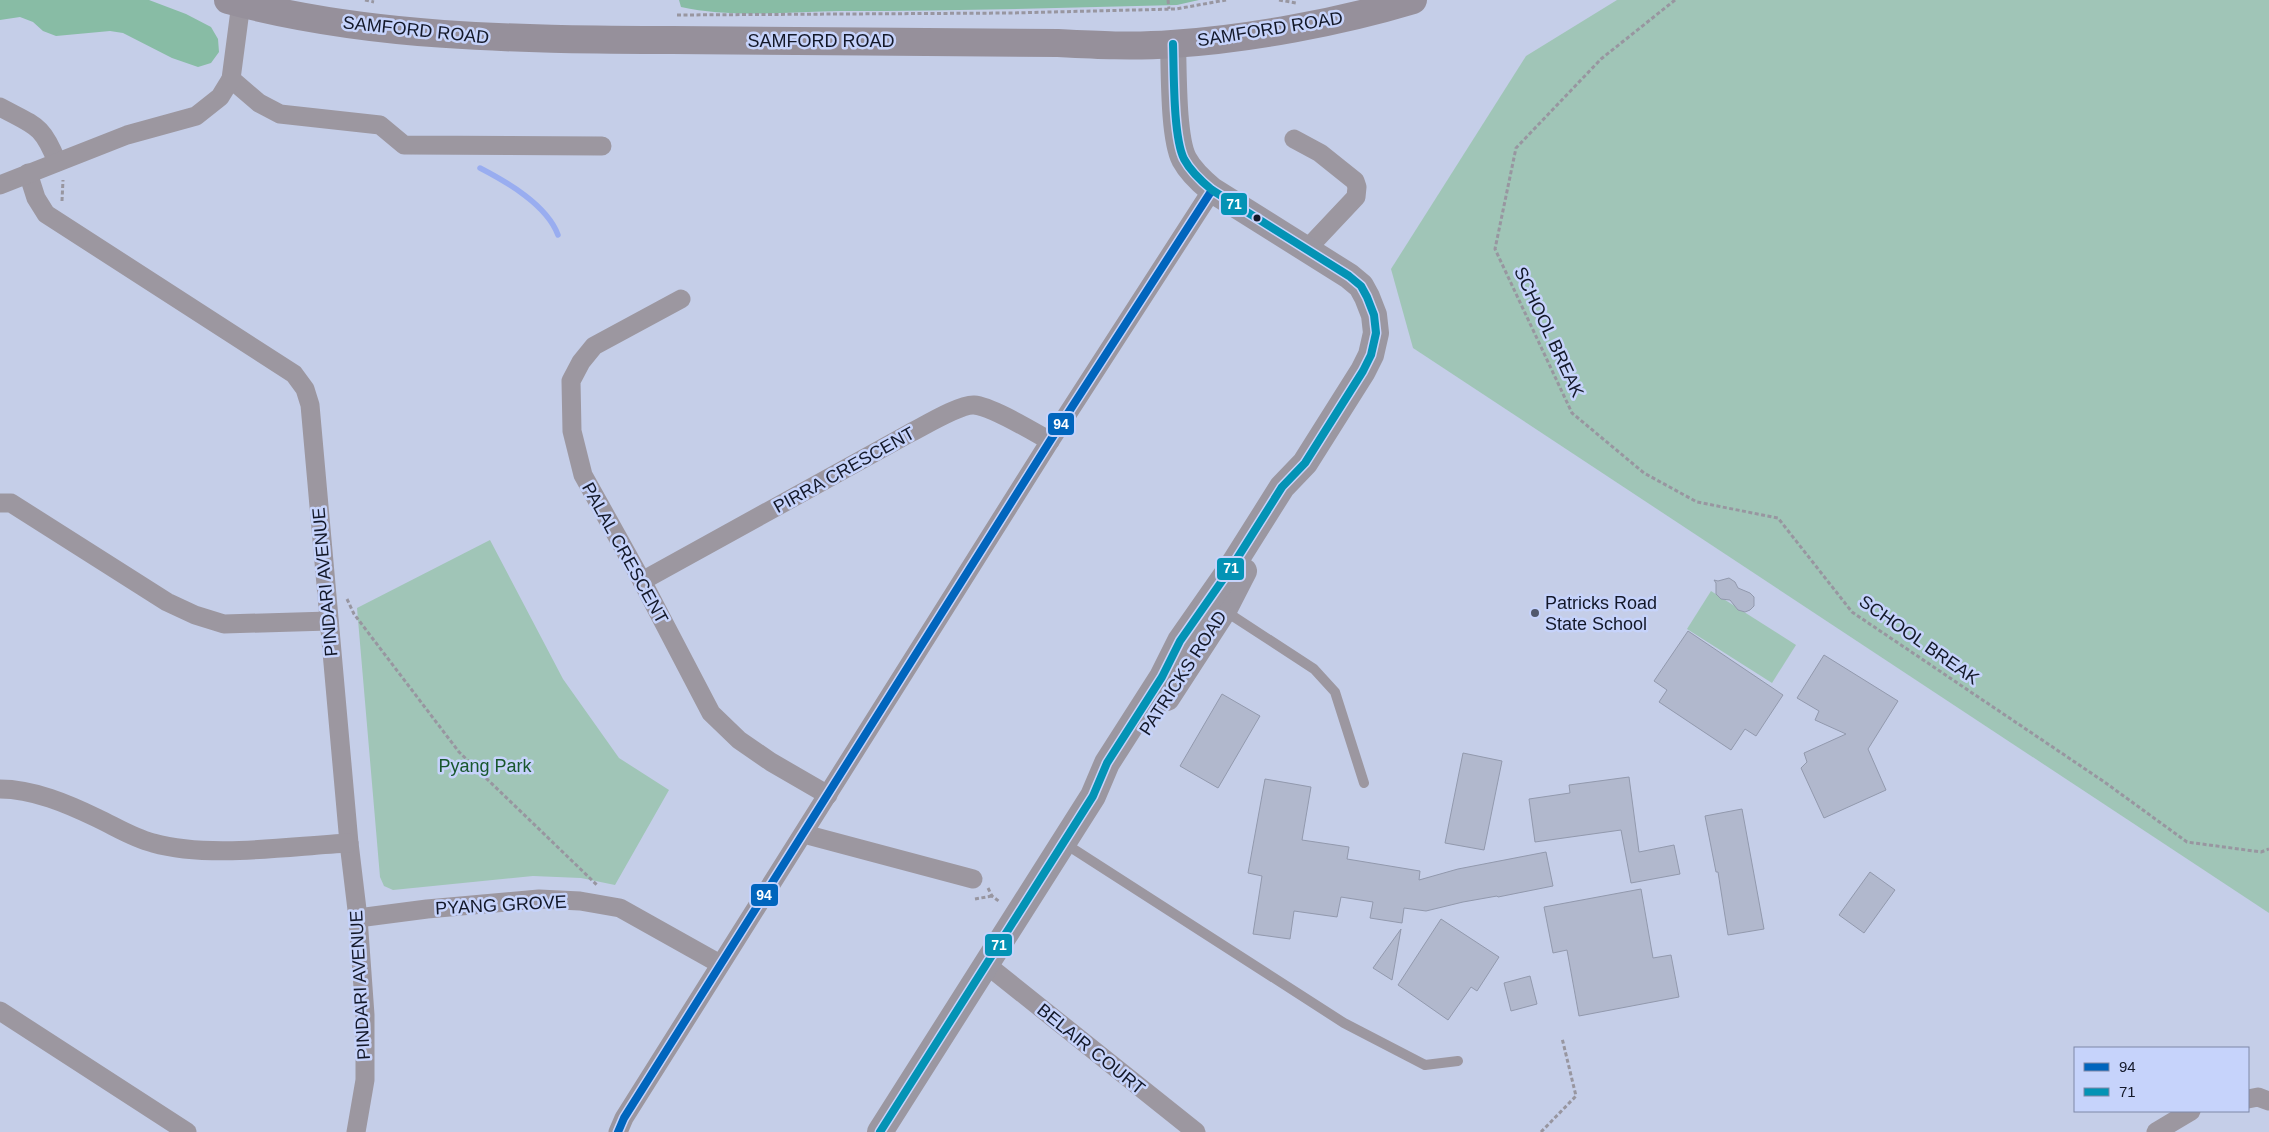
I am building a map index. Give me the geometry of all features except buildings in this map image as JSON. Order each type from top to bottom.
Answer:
[{"type":"main road","name":"SAMFORD ROAD","points":[[234,2],[318,20],[392,31],[513,39],[1048,43],[1117,46],[1173,44],[1247,35],[1333,20],[1413,0]]},
{"type":"main road","points":[[1173,44],[1178,143],[1184,160],[1197,178],[1212,190],[1307,249]]},
{"type":"main road","name":"PATRICKS ROAD","points":[[1094,796],[1120,771],[1224,610],[1237,583],[1294,494],[1305,463],[1371,355],[1376,334],[1374,315],[1360,286],[1336,266],[1307,249]]},
{"type":"main road","name":"PATRICKS ROAD","points":[[880,1132],[1094,796],[1107,763],[1162,677],[1189,628],[1231,568],[1282,487],[1305,463]]},
{"type":"street","points":[[0,185],[127,135],[196,116],[220,97],[231,79],[234,2]]},
{"type":"street","points":[[231,79],[259,103],[280,114],[380,125],[404,145],[602,146]]},
{"type":"street","points":[[0,107],[39,128],[48,139],[57,162]]},
{"type":"street","points":[[1294,139],[1320,154],[1355,181],[1357,188],[1356,197],[1307,249]]},
{"type":"street","name":"PINDARI AVENUE","points":[[28,173],[36,198],[46,214],[294,374],[305,389],[310,405],[366,1015],[365,1080],[356,1132]]},
{"type":"street","points":[[618,1132],[624,1118],[720,964],[804,834],[1050,442],[1212,190]]},
{"type":"street","name":"PALAL CRESCENT","points":[[681,299],[594,346],[581,362],[572,381],[572,431],[582,476],[642,582],[711,713],[739,740],[771,762],[828,795]]},
{"type":"street","name":"PIRRA CRESCENT","points":[[642,582],[946,414],[973,405],[1000,414],[1050,442]]},
{"type":"street","points":[[0,503],[11,502],[167,602],[195,616],[224,624],[329,621]]},
{"type":"street","points":[[0,789],[51,798],[129,835],[153,843],[201,851],[349,843]]},
{"type":"street","points":[[804,834],[972,888]]},
{"type":"street","name":"PYANG GROVE","points":[[358,918],[426,909],[540,899],[580,901],[620,908],[720,964]]},
{"type":"street","name":"BELAIR COURT","points":[[987,965],[1196,1132]]},
{"type":"street","points":[[0,1011],[188,1132]]},
{"type":"street","points":[[2249,1099],[2258,1097],[2269,1101]]},
{"type":"street","points":[[2156,1132],[2189,1112]]},
{"type":"lane","points":[[1224,610],[1314,669],[1335,692],[1364,783]]},
{"type":"lane","points":[[1063,843],[1344,1023],[1425,1064],[1458,1061]]},
{"type":"path","points":[[365,0],[382,4]]},
{"type":"path","points":[[1168,0],[1170,9]]},
{"type":"path","points":[[670,15],[1010,13],[1170,9],[1226,0]]},
{"type":"path","points":[[1279,0],[1296,3],[1303,2]]},
{"type":"path","name":"SCHOOL BREAK","points":[[1675,0],[1601,59],[1516,148],[1495,249],[1572,413],[1644,474],[1697,502],[1778,518],[1852,612],[2103,781],[2187,842],[2261,852],[2269,849]]},
{"type":"path","points":[[57,162],[64,178],[61,200],[65,206]]},
{"type":"path","points":[[346,590],[347,599],[354,614],[459,752],[620,908]]},
{"type":"path","points":[[972,888],[979,899],[992,896]]},
{"type":"path","points":[[1541,1132],[1576,1096],[1562,1038]]},
{"type":"green space","points":[[0,0],[149,0],[186,14],[211,27],[218,39],[219,52],[211,63],[198,67],[172,58],[123,33],[110,31],[56,36],[43,31],[33,22],[20,17],[0,20]]},
{"type":"green space","points":[[679,0],[1199,0],[1177,5],[740,13],[681,7]]},
{"type":"green space","points":[[1617,0],[2269,0],[2269,913],[1413,348],[1391,269],[1526,56]]},
{"type":"green space","name":"Pyang Park","points":[[490,540],[563,679],[619,758],[669,790],[615,885],[581,878],[533,876],[393,890],[384,886],[380,877],[357,608]]},
{"type":"green space","points":[[1711,591],[1796,645],[1772,683],[1687,629]]},
{"type":"waterway","points":[[480,168],[514,187],[536,204],[553,224],[558,235]]},
{"type":"transit line","name":"71","points":[[880,1132],[1093,796],[1107,763],[1162,677],[1180,641],[1231,568],[1282,487],[1305,463],[1363,371],[1371,355],[1376,333],[1374,315],[1361,286],[1349,276],[1212,190],[1196,176],[1187,164],[1180,149],[1176,120],[1173,44]]},
{"type":"transit line","name":"94","points":[[618,1132],[624,1118],[1050,441],[1212,190]]},
{"type":"place","name":"Patricks Road State School","points":[[1535,613]]}]
